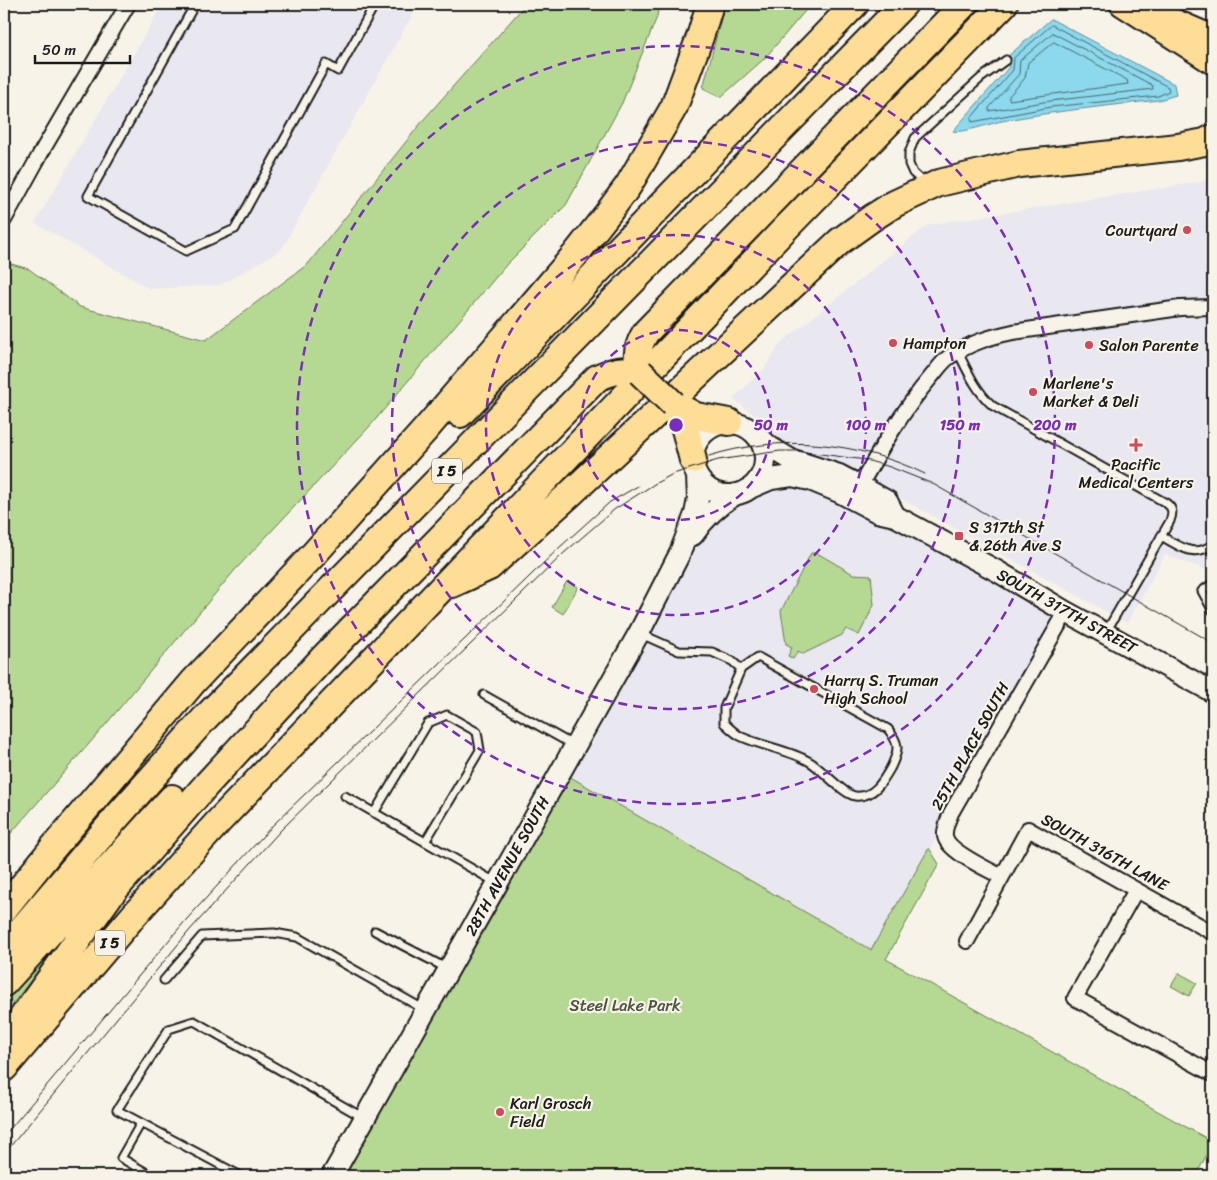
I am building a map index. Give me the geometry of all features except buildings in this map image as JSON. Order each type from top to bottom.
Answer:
[{"type":"highway","points":[[4,909],[52,849],[194,681],[312,556],[425,430],[575,255],[628,186],[674,107],[700,38],[710,4]]},
{"type":"highway","points":[[312,556],[436,439],[855,4]]},
{"type":"highway","name":"I 5","points":[[4,950],[116,818],[205,718],[904,4]]},
{"type":"highway","points":[[4,983],[313,644],[559,406],[597,378],[620,370],[630,370],[637,360],[638,348],[646,332],[674,291],[942,4]]},
{"type":"highway","points":[[674,291],[964,4]]},
{"type":"highway","name":"I 5","points":[[4,1068],[135,914],[226,813],[794,219],[1004,4]]},
{"type":"highway","points":[[438,590],[489,567],[570,494],[840,241],[879,213],[928,187],[981,172],[1020,164],[1178,147],[1205,142],[1213,138]]},
{"type":"highway","points":[[633,366],[691,422],[695,468]]},
{"type":"highway","points":[[4,1043],[110,895],[207,784],[559,406]]},
{"type":"highway","points":[[691,422],[729,422]]},
{"type":"main road","points":[[1121,4],[1213,63]]},
{"type":"main road","points":[[1135,4],[1213,38]]},
{"type":"street","points":[[4,220],[128,4]]},
{"type":"street","points":[[860,486],[904,411],[947,359],[958,352],[987,338],[1013,332],[1180,308],[1213,307]]},
{"type":"street","points":[[729,422],[740,424],[758,436],[763,446],[765,458],[761,475],[743,491],[725,495],[714,492],[704,485],[695,468],[694,448],[699,438],[707,430],[717,424],[729,422]]},
{"type":"street","name":"SOUTH 317TH STREET","points":[[758,436],[770,447],[790,459],[838,475],[887,501],[895,516]]},
{"type":"street","name":"28TH AVENUE SOUTH","points":[[332,1176],[639,633],[679,555],[695,514],[698,499],[695,468]]},
{"type":"street","name":"SOUTH 317TH STREET","points":[[743,491],[771,479],[792,476],[810,480],[839,492],[877,512],[895,516],[1213,692]]},
{"type":"street","name":"28TH AVENUE SOUTH","points":[[679,555],[704,519],[721,503],[743,491]]},
{"type":"street","name":"25TH PLACE SOUTH","points":[[1002,877],[951,846],[947,842],[945,835],[947,824],[951,813],[1066,612]]},
{"type":"street","name":"SOUTH 316TH LANE","points":[[1002,877],[1028,829],[1213,933]]},
{"type":"street","points":[[967,942],[1002,877]]},
{"type":"street","points":[[1136,890],[1075,998],[1213,1074]]},
{"type":"lane","points":[[195,4],[88,196],[186,251],[235,229],[326,64],[338,71],[375,4]]},
{"type":"lane","points":[[928,187],[913,174],[909,164],[909,153],[916,138],[981,78],[1006,60]]},
{"type":"lane","points":[[958,352],[975,385],[982,395],[994,406],[1169,504],[1172,508],[1172,514],[1161,536],[1106,633]]},
{"type":"lane","points":[[1161,536],[1191,551],[1200,551],[1213,544]]},
{"type":"lane","points":[[1213,583],[1202,591],[1213,611]]},
{"type":"lane","points":[[639,633],[679,651],[712,652],[732,660],[741,669]]},
{"type":"lane","points":[[758,657],[888,729],[896,738],[898,745],[882,784],[868,795],[854,796],[837,785],[820,768],[805,759],[743,737],[724,723],[724,708],[741,669],[758,657]]},
{"type":"lane","points":[[484,695],[574,745]]},
{"type":"lane","points":[[374,813],[428,722],[447,715],[477,732],[480,750],[425,842]]},
{"type":"lane","points":[[345,796],[497,883]]},
{"type":"lane","points":[[375,931],[449,969]]},
{"type":"lane","points":[[164,980],[202,936],[283,934],[297,938],[426,1010]]},
{"type":"lane","points":[[240,1176],[117,1110],[169,1029],[194,1021],[364,1118]]},
{"type":"lane","points":[[141,1123],[121,1158],[152,1176]]},
{"type":"shaded area","points":[[163,4],[418,4],[281,250],[220,285],[150,289],[35,223]]},
{"type":"shaded area","points":[[1213,180],[1213,567],[1207,570],[1165,555],[1127,623],[833,461],[789,445],[777,437],[759,418],[733,399],[764,369],[781,343],[928,225]]},
{"type":"shaded area","name":"Harry S. Truman High School","points":[[771,479],[843,485],[1066,612],[871,950],[560,771],[704,519]]},
{"type":"green space","points":[[526,4],[659,4],[657,17],[622,103],[566,205],[507,264],[370,426],[235,570],[102,729],[4,841],[4,262],[29,269],[80,307],[206,340],[308,264],[425,118]]},
{"type":"green space","points":[[725,4],[811,4],[765,58],[721,97],[703,88]]},
{"type":"green space","points":[[811,553],[817,553],[853,574],[871,575],[874,605],[859,635],[846,629],[842,635],[803,654],[798,651],[793,659],[788,656],[792,647],[786,644],[781,611]]},
{"type":"green space","points":[[567,581],[578,587],[563,614],[552,607]]},
{"type":"green space","name":"Steel Lake Park","points":[[560,771],[871,950],[929,848],[939,864],[886,959],[1213,1142],[1196,1176],[332,1176]]},
{"type":"green space","points":[[87,907],[4,1015],[4,998],[24,973]]},
{"type":"green space","points":[[1179,973],[1197,983],[1189,996],[1171,986]]},
{"type":"water","points":[[1051,19],[1174,84],[1176,95],[1159,100],[1022,117],[969,130],[953,131],[1009,67],[1007,57]]},
{"type":"tram line","points":[[709,456],[763,445],[790,443],[818,444],[873,454],[925,474]]},
{"type":"tram line","points":[[4,1154],[190,930],[281,830],[564,553],[615,509],[673,474],[718,460],[780,451],[798,451],[866,460],[890,467],[933,484],[1213,643]]},
{"type":"tram line","points":[[4,1136],[186,920],[273,825],[560,547],[610,502],[638,486]]},
{"type":"place","name":"Courtyard","points":[[1187,230]]},
{"type":"place","name":"Hampton","points":[[893,343]]},
{"type":"place","name":"Salon Parente","points":[[1089,345]]},
{"type":"place","name":"Marlene's Market & Deli","points":[[1033,392]]},
{"type":"place","name":"Pacific Medical Centers","points":[[1136,445]]},
{"type":"place","name":"S 317th St & 26th Ave S","points":[[959,536]]},
{"type":"place","name":"Harry S. Truman High School","points":[[814,689]]},
{"type":"place","name":"Karl Grosch Field","points":[[500,1112]]}]
